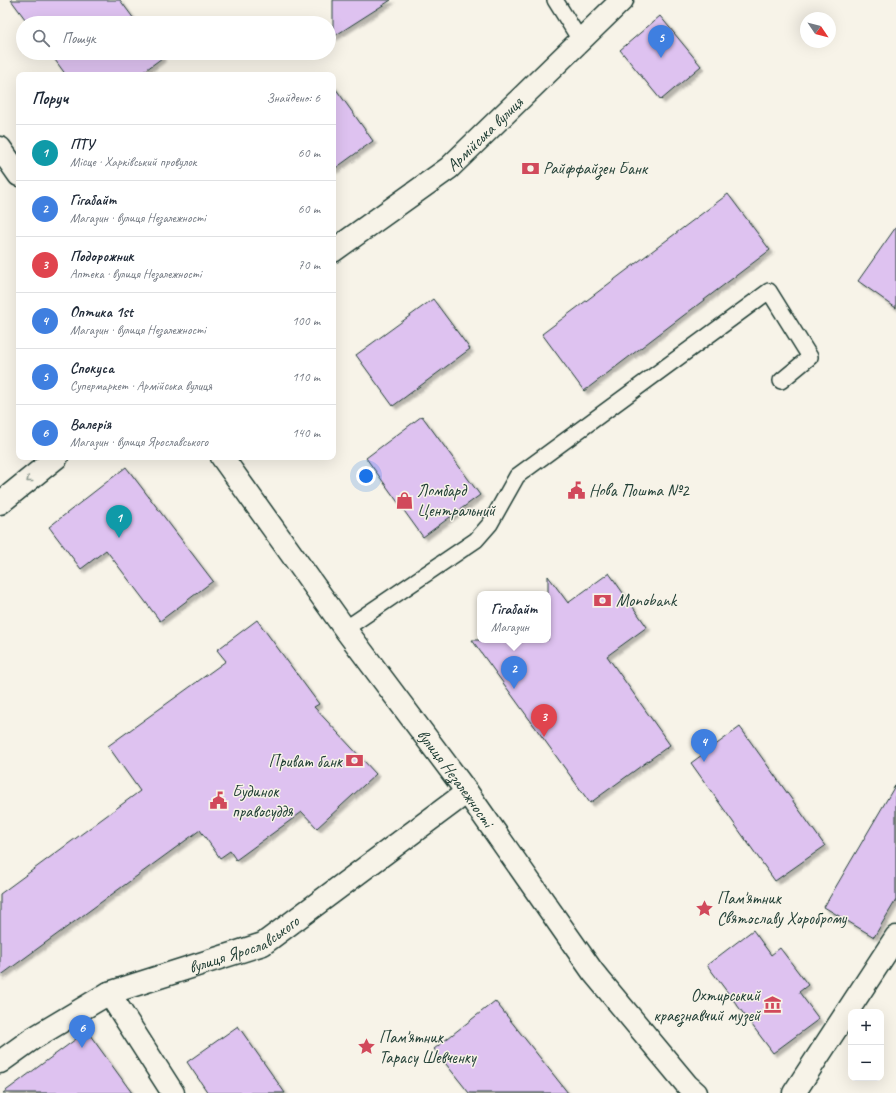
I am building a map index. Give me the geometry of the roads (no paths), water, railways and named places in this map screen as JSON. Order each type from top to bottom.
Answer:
[{"type":"street","name":"Армійська вулиця","points":[[336,249],[449,168],[622,0]]},
{"type":"street","points":[[0,148],[16,171]]},
{"type":"street","points":[[0,503],[53,460]]},
{"type":"street","name":"вулиця Незалежності","points":[[224,460],[344,629],[467,792],[594,972],[687,1085],[696,1093]]},
{"type":"street","name":"вулиця Ярославського","points":[[0,1062],[32,1039],[109,993],[263,944],[467,792]]},
{"type":"street","points":[[794,1093],[896,937]]},
{"type":"street","points":[[109,993],[173,1093]]},
{"type":"lane","points":[[555,0],[580,40]]},
{"type":"lane","points":[[344,629],[476,540],[490,524],[518,476],[768,291],[810,357],[781,381]]},
{"type":"place","name":"Спокуса","points":[[661,58]]},
{"type":"place","name":"Райффайзен Банк","points":[[530,168]]},
{"type":"place","name":"Нова Пошта №2","points":[[576,490]]},
{"type":"place","name":"Ломбард Центральний","points":[[404,500]]},
{"type":"place","name":"ПТУ","points":[[119,538]]},
{"type":"place","name":"Monobank","points":[[603,600]]},
{"type":"place","name":"Гігабайт","points":[[514,689]]},
{"type":"place","name":"Подорожник","points":[[544,737]]},
{"type":"place","name":"Приват банк","points":[[355,761]]},
{"type":"place","name":"Оптика 1st","points":[[704,762]]},
{"type":"place","name":"Будинок правосуддя","points":[[219,801]]},
{"type":"place","name":"Пам'ятник Святославу Хороброму","points":[[704,908]]},
{"type":"place","name":"Охтирський краєзнавчий музей","points":[[773,1005]]},
{"type":"place","name":"Пам'ятник Тарасу Шевченку","points":[[366,1047]]},
{"type":"place","name":"Валерія","points":[[82,1048]]}]
